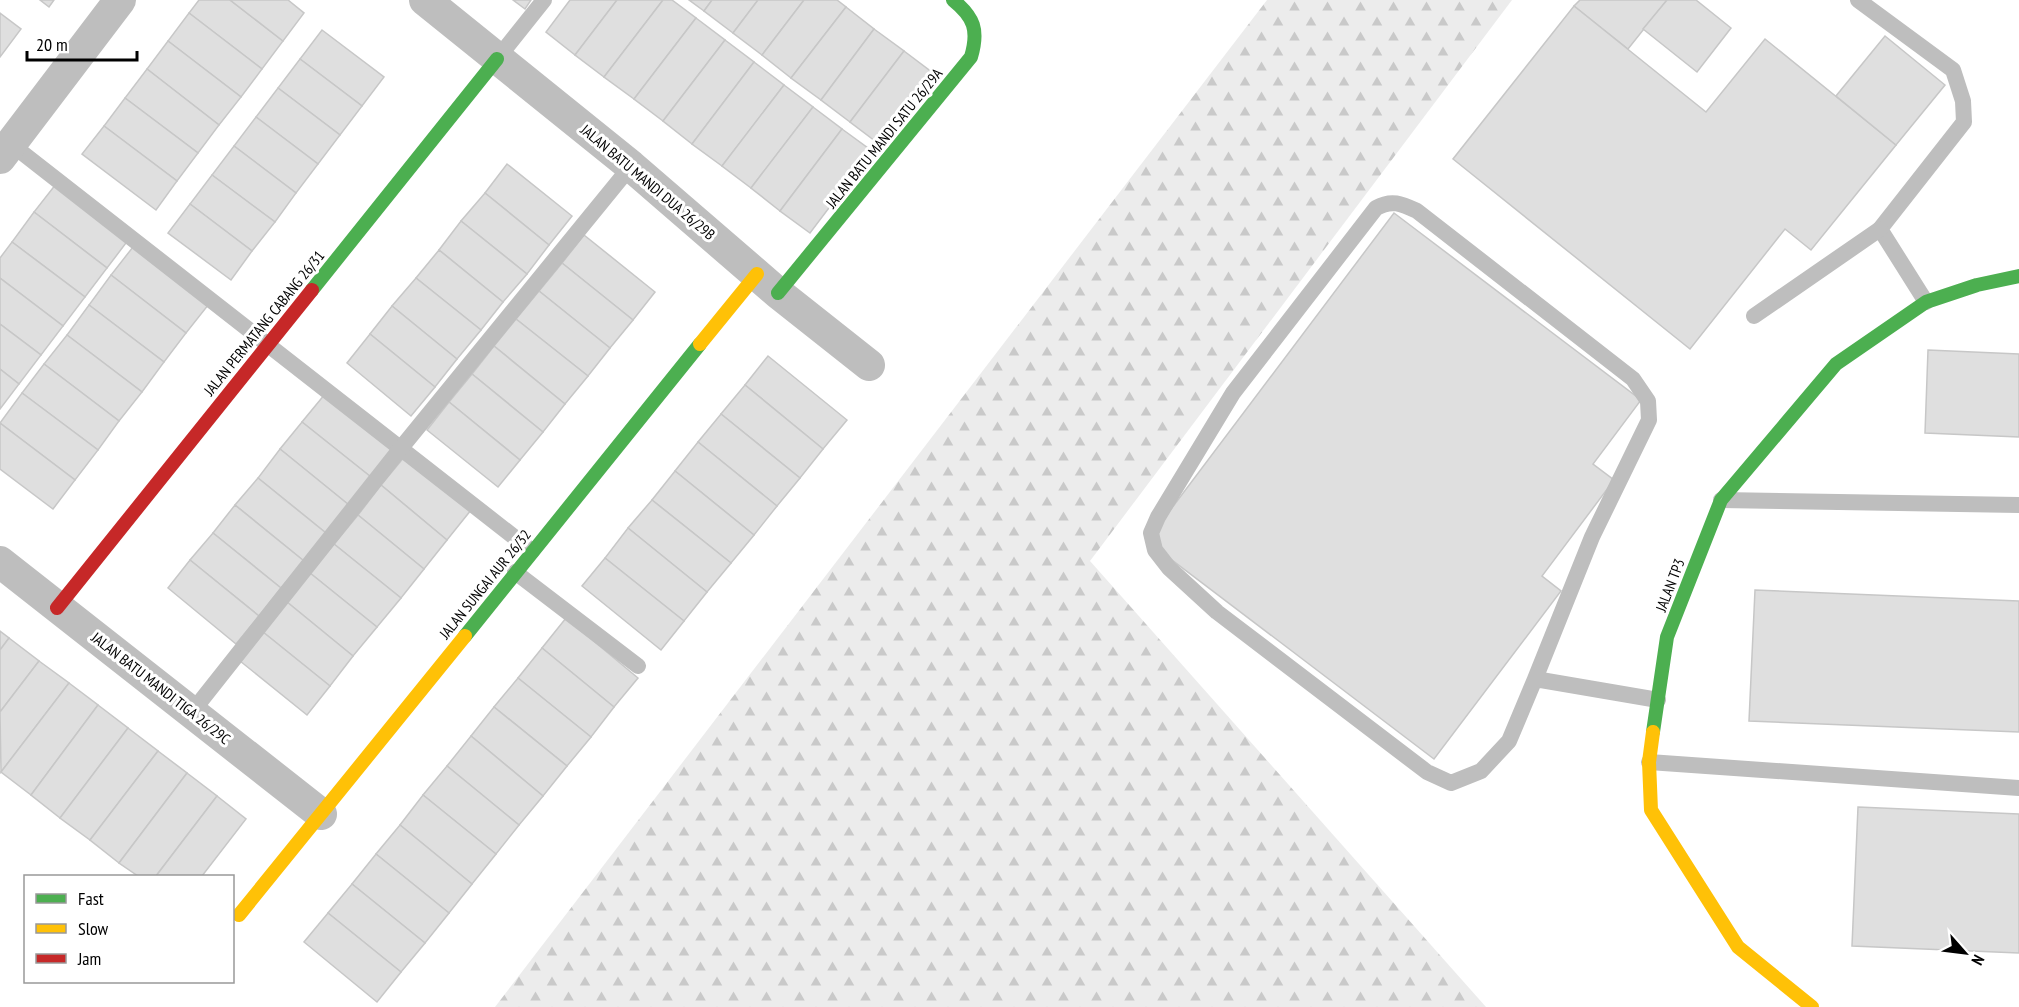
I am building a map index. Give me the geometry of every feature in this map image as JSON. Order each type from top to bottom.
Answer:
[{"type":"street","points":[[5,151],[120,0]]},
{"type":"street","name":"JALAN BATU MANDI DUA 26/29B","points":[[425,0],[631,166],[768,283],[869,365]]},
{"type":"street","name":"JALAN BATU MANDI SATU 26/29A","points":[[768,283],[971,57],[979,35],[971,14],[953,0]]},
{"type":"street","name":"JALAN PERMATANG CABANG 26/31","points":[[57,608],[497,59]]},
{"type":"street","name":"JALAN TP3","points":[[1812,1007],[1738,948],[1651,810],[1649,762],[1667,637],[1721,500],[1836,364],[1926,302],[1977,285],[2019,276]]},
{"type":"street","name":"JALAN SUNGAI AUR 26/32","points":[[239,915],[532,550],[768,283]]},
{"type":"street","name":"JALAN BATU MANDI TIGA 26/29C","points":[[0,562],[321,814]]},
{"type":"lane","points":[[497,59],[544,0]]},
{"type":"lane","points":[[1754,316],[1880,229],[1964,122],[1963,101],[1953,70],[1858,0]]},
{"type":"lane","points":[[5,151],[269,344],[532,550]]},
{"type":"lane","points":[[192,712],[401,448],[631,166]]},
{"type":"lane","points":[[1386,202],[1398,202],[1418,211],[1634,379],[1648,401],[1649,420],[1592,537],[1535,679],[1509,741],[1481,771],[1451,783],[1427,772],[1217,612],[1169,568],[1155,550],[1151,533],[1158,517],[1233,393],[1376,208],[1386,202]]},
{"type":"lane","points":[[1880,229],[1926,302]]},
{"type":"lane","points":[[1721,500],[2019,505]]},
{"type":"lane","points":[[515,572],[638,666]]},
{"type":"lane","points":[[1535,679],[1658,700]]},
{"type":"lane","points":[[1649,762],[2019,788]]},
{"type":"green space","points":[[1267,0],[1512,0],[1090,561],[1486,1007],[495,1007]]},
{"type":"building","points":[[40,0],[54,0],[49,7]]},
{"type":"building","points":[[199,0],[230,0],[283,41],[262,69],[189,13]]},
{"type":"building","points":[[230,0],[288,0],[304,13],[283,41]]},
{"type":"building","points":[[513,0],[531,0],[525,9]]},
{"type":"building","points":[[570,0],[617,0],[575,55],[546,32]]},
{"type":"building","points":[[617,0],[663,0],[604,77],[575,55]]},
{"type":"building","points":[[663,0],[672,0],[696,18],[634,99],[604,77]]},
{"type":"building","points":[[689,0],[712,0],[704,11]]},
{"type":"building","points":[[712,0],[758,0],[733,33],[704,11]]},
{"type":"building","points":[[758,0],[804,0],[762,55],[733,33]]},
{"type":"building","points":[[804,0],[837,0],[846,7],[791,78],[762,55]]},
{"type":"building","points":[[1580,0],[1667,0],[1628,49],[1574,6]]},
{"type":"building","points":[[1667,0],[1696,0],[1731,28],[1697,72],[1643,29]]},
{"type":"building","points":[[1574,6],[1706,112],[1765,39],[1896,145],[1811,250],[1785,229],[1690,349],[1453,159]]},
{"type":"building","points":[[846,7],[874,29],[821,100],[791,78]]},
{"type":"building","points":[[0,13],[21,29],[0,57]]},
{"type":"building","points":[[189,13],[262,69],[241,97],[168,41]]},
{"type":"building","points":[[696,18],[725,40],[663,121],[634,99]]},
{"type":"building","points":[[874,29],[904,51],[850,122],[821,100]]},
{"type":"building","points":[[322,30],[384,77],[362,106],[300,59]]},
{"type":"building","points":[[1885,36],[1945,85],[1896,145],[1836,96]]},
{"type":"building","points":[[725,40],[754,62],[692,144],[663,121]]},
{"type":"building","points":[[168,41],[241,97],[219,125],[147,69]]},
{"type":"building","points":[[904,51],[933,73],[879,144],[850,122]]},
{"type":"building","points":[[300,59],[362,106],[340,135],[278,88]]},
{"type":"building","points":[[754,62],[784,85],[722,166],[692,144]]},
{"type":"building","points":[[147,69],[219,125],[198,153],[125,98]]},
{"type":"building","points":[[784,85],[813,107],[751,188],[722,166]]},
{"type":"building","points":[[278,88],[340,135],[318,164],[256,117]]},
{"type":"building","points":[[125,98],[198,153],[177,181],[104,126]]},
{"type":"building","points":[[813,107],[842,129],[780,211],[751,188]]},
{"type":"building","points":[[256,117],[318,164],[296,193],[234,146]]},
{"type":"building","points":[[104,126],[177,181],[156,210],[82,154]]},
{"type":"building","points":[[842,129],[872,151],[810,233],[780,211]]},
{"type":"building","points":[[234,146],[296,193],[275,222],[212,175]]},
{"type":"building","points":[[507,164],[572,216],[549,245],[485,193]]},
{"type":"building","points":[[212,175],[275,222],[252,251],[190,204]]},
{"type":"building","points":[[56,184],[129,239],[107,268],[34,212]]},
{"type":"building","points":[[485,193],[549,245],[527,274],[461,221]]},
{"type":"building","points":[[190,204],[252,251],[231,280],[168,233]]},
{"type":"building","points":[[34,212],[107,268],[85,297],[12,242]]},
{"type":"building","points":[[1394,213],[1641,400],[1593,464],[1614,480],[1542,576],[1561,591],[1434,759],[1147,541]]},
{"type":"building","points":[[461,221],[527,274],[503,302],[439,250]]},
{"type":"building","points":[[584,235],[655,292],[633,320],[562,263]]},
{"type":"building","points":[[12,242],[85,297],[63,326],[0,278],[0,258]]},
{"type":"building","points":[[133,247],[209,304],[186,333],[111,275]]},
{"type":"building","points":[[439,250],[503,302],[481,330],[416,278]]},
{"type":"building","points":[[562,263],[633,320],[610,348],[539,291]]},
{"type":"building","points":[[111,275],[186,333],[164,362],[89,305]]},
{"type":"building","points":[[0,278],[63,326],[41,355],[0,324]]},
{"type":"building","points":[[416,278],[481,330],[457,359],[392,306]]},
{"type":"building","points":[[539,291],[610,348],[588,376],[516,319]]},
{"type":"building","points":[[89,305],[164,362],[142,392],[67,335]]},
{"type":"building","points":[[392,306],[457,359],[435,387],[370,334]]},
{"type":"building","points":[[516,319],[588,376],[565,404],[494,346]]},
{"type":"building","points":[[0,324],[41,355],[19,384],[0,369]]},
{"type":"building","points":[[370,334],[435,387],[411,416],[347,363]]},
{"type":"building","points":[[67,335],[142,392],[119,421],[44,364]]},
{"type":"building","points":[[494,346],[565,404],[543,432],[472,374]]},
{"type":"building","points":[[1928,350],[2019,354],[2019,437],[1925,433]]},
{"type":"building","points":[[768,356],[847,420],[823,449],[745,385]]},
{"type":"building","points":[[44,364],[119,421],[98,450],[22,393]]},
{"type":"building","points":[[0,369],[19,384],[0,409]]},
{"type":"building","points":[[472,374],[543,432],[520,460],[449,402]]},
{"type":"building","points":[[745,385],[823,449],[800,478],[721,414]]},
{"type":"building","points":[[22,393],[98,450],[75,480],[0,423]]},
{"type":"building","points":[[325,394],[393,450],[371,477],[302,422]]},
{"type":"building","points":[[449,402],[520,460],[498,487],[427,430]]},
{"type":"building","points":[[721,414],[800,478],[777,506],[698,442]]},
{"type":"building","points":[[302,422],[371,477],[349,505],[280,449]]},
{"type":"building","points":[[0,423],[75,480],[53,509],[0,469]]},
{"type":"building","points":[[698,442],[777,506],[754,535],[675,471]]},
{"type":"building","points":[[280,449],[349,505],[326,533],[258,478]]},
{"type":"building","points":[[405,456],[471,510],[447,540],[381,485]]},
{"type":"building","points":[[675,471],[754,535],[731,563],[652,500]]},
{"type":"building","points":[[258,478],[326,533],[304,561],[235,505]]},
{"type":"building","points":[[381,485],[447,540],[424,569],[358,515]]},
{"type":"building","points":[[652,500],[731,563],[707,592],[628,528]]},
{"type":"building","points":[[235,505],[304,561],[281,588],[213,533]]},
{"type":"building","points":[[358,515],[424,569],[401,598],[334,544]]},
{"type":"building","points":[[628,528],[707,592],[684,621],[605,558]]},
{"type":"building","points":[[213,533],[281,588],[259,616],[190,560]]},
{"type":"building","points":[[334,544],[401,598],[377,627],[310,573]]},
{"type":"building","points":[[605,558],[684,621],[661,650],[582,586]]},
{"type":"building","points":[[190,560],[259,616],[236,644],[168,588]]},
{"type":"building","points":[[310,573],[377,627],[353,656],[287,602]]},
{"type":"building","points":[[1755,590],[2019,601],[2019,732],[1749,721]]},
{"type":"building","points":[[287,602],[353,656],[330,686],[263,632]]},
{"type":"building","points":[[566,618],[638,678],[614,707],[542,648]]},
{"type":"building","points":[[0,631],[9,638],[0,650]]},
{"type":"building","points":[[263,632],[330,686],[307,715],[240,661]]},
{"type":"building","points":[[9,638],[39,661],[0,712],[0,650]]},
{"type":"building","points":[[542,648],[614,707],[591,737],[518,678]]},
{"type":"building","points":[[39,661],[69,683],[1,772],[0,712]]},
{"type":"building","points":[[518,678],[591,737],[567,766],[494,707]]},
{"type":"building","points":[[69,683],[98,705],[31,795],[1,772]]},
{"type":"building","points":[[98,705],[128,728],[60,818],[31,795]]},
{"type":"building","points":[[494,707],[567,766],[543,796],[471,736]]},
{"type":"building","points":[[128,728],[158,751],[90,840],[60,818]]},
{"type":"building","points":[[471,736],[543,796],[519,825],[447,766]]},
{"type":"building","points":[[158,751],[187,773],[119,863],[90,840]]},
{"type":"building","points":[[447,766],[519,825],[496,854],[423,795]]},
{"type":"building","points":[[187,773],[217,796],[157,875],[137,875],[119,863]]},
{"type":"building","points":[[423,795],[496,854],[472,884],[400,825]]},
{"type":"building","points":[[217,796],[246,819],[203,875],[157,875]]},
{"type":"building","points":[[1858,807],[2019,814],[2019,953],[1852,946]]},
{"type":"building","points":[[400,825],[472,884],[449,913],[376,854]]},
{"type":"building","points":[[376,854],[449,913],[425,943],[352,884]]},
{"type":"building","points":[[352,884],[425,943],[401,972],[328,913]]},
{"type":"building","points":[[328,913],[401,972],[377,1002],[304,942]]},
{"type":"traffic: fast","points":[[778,293],[971,57],[975,39],[973,25],[966,12],[953,0]]},
{"type":"traffic: fast","points":[[312,290],[497,59]]},
{"type":"traffic: fast","points":[[1653,732],[1667,637],[1721,500],[1836,364],[1926,302],[1977,285],[2019,276]]},
{"type":"traffic: fast","points":[[465,636],[700,344]]},
{"type":"traffic: slow","points":[[700,344],[757,274]]},
{"type":"traffic: slow","points":[[239,915],[465,636]]},
{"type":"traffic: slow","points":[[1653,732],[1649,762],[1651,810],[1738,947],[1812,1007]]},
{"type":"traffic: jam","points":[[57,608],[312,290]]}]
